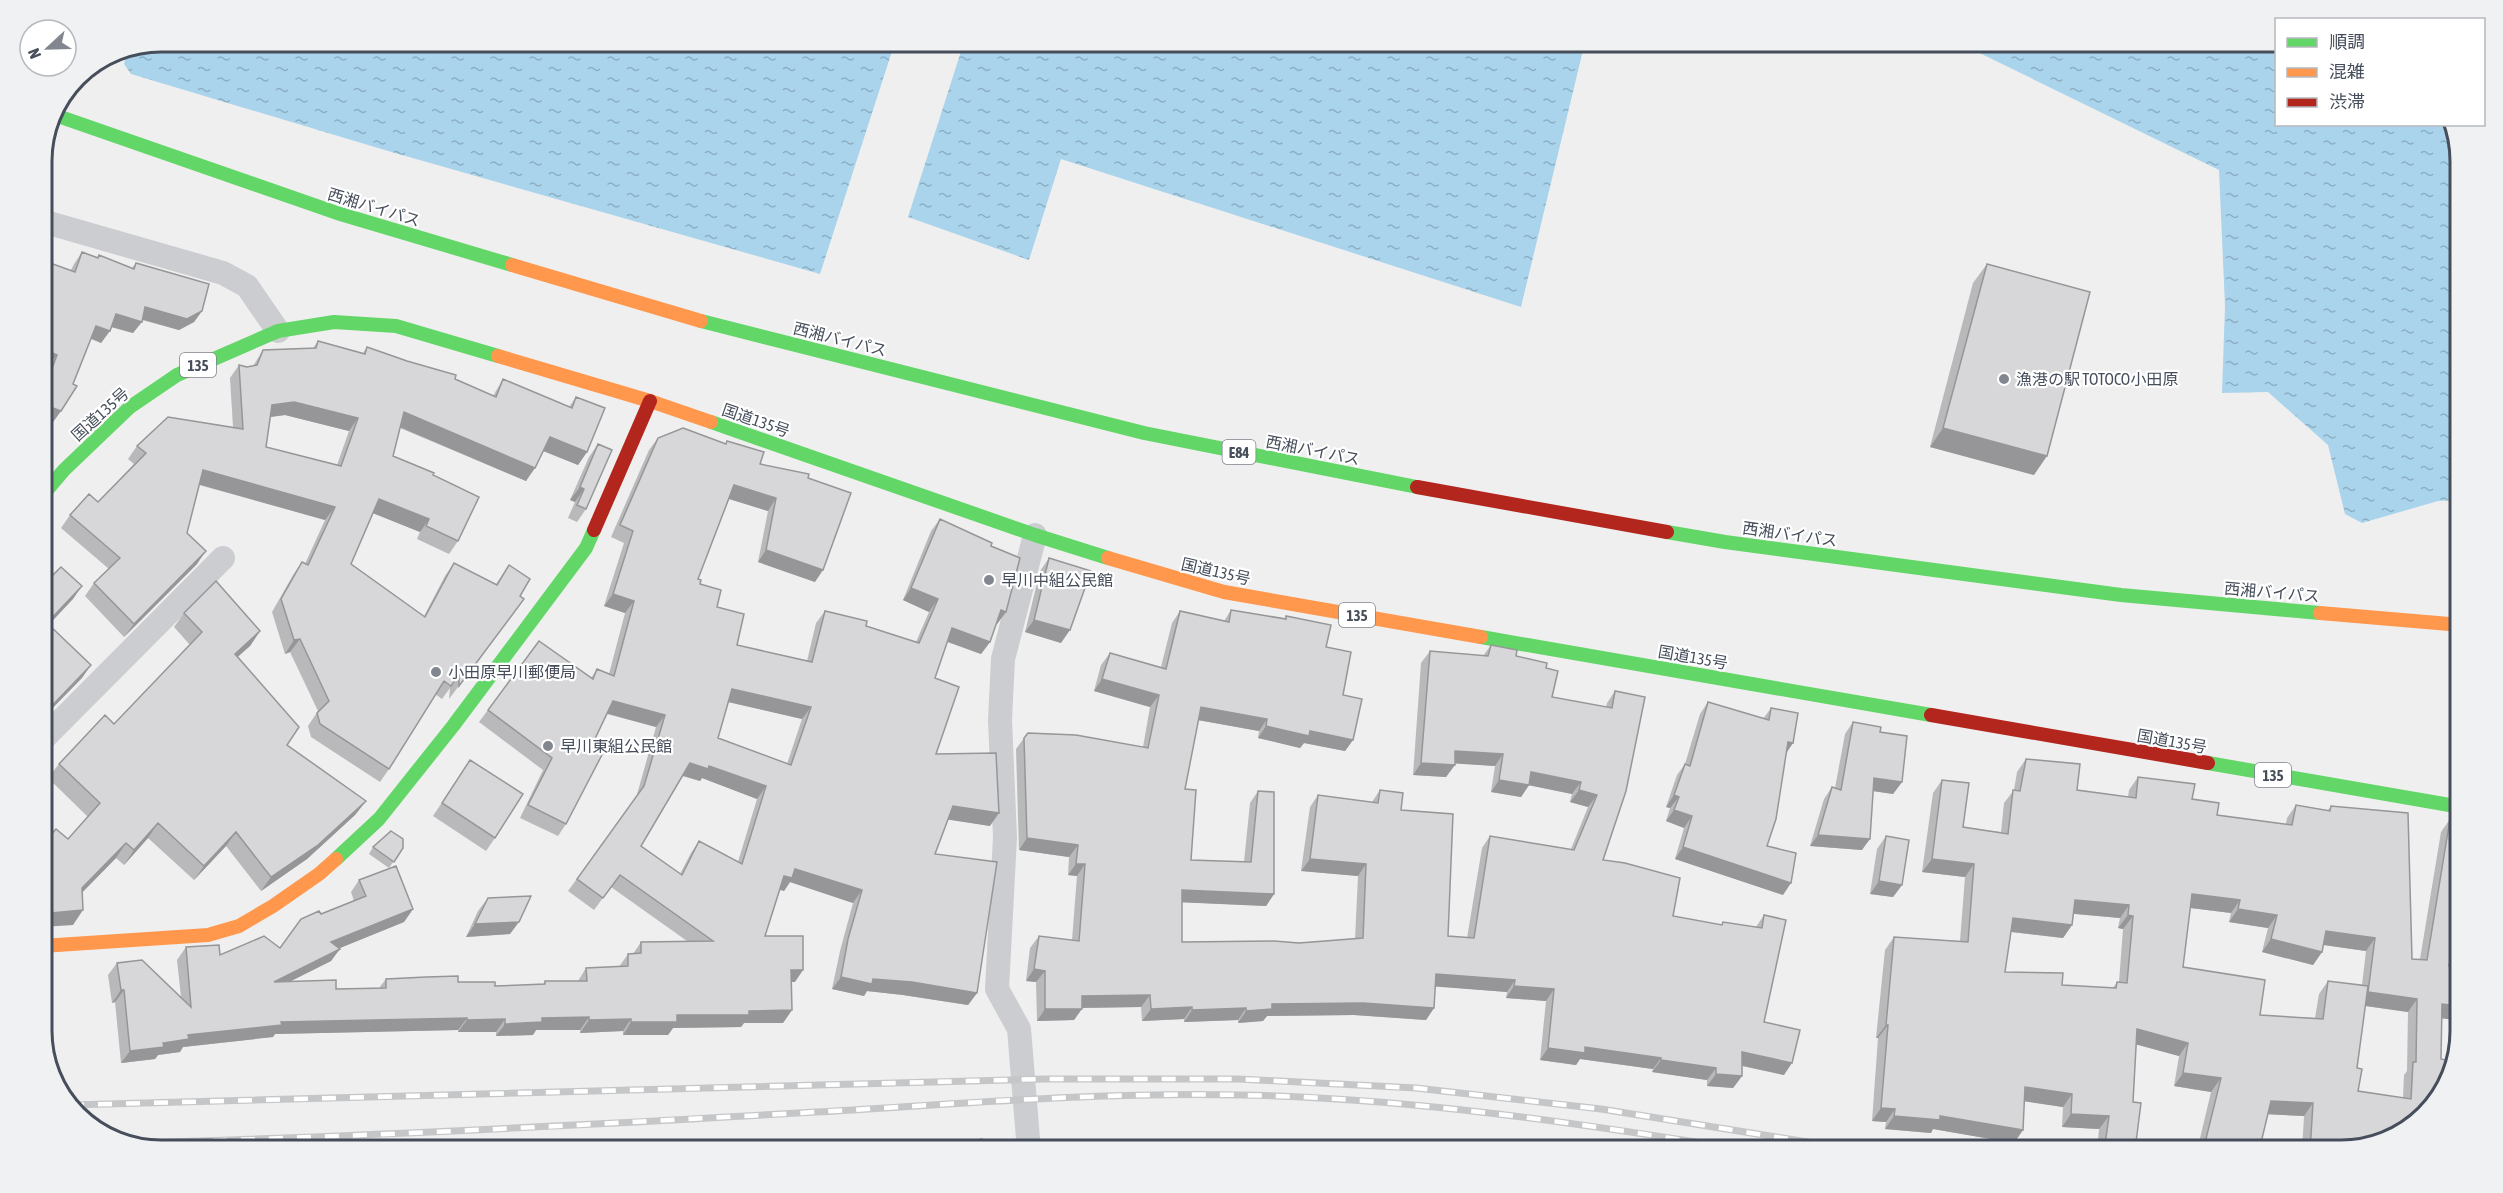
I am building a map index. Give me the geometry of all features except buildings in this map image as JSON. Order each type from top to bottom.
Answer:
[{"type":"main road","name":"西湘バイパス","points":[[62,117],[337,213],[684,317],[1144,433],[1449,493],[1725,542],[2121,595],[2450,624]]},
{"type":"main road","name":"国道135号","points":[[53,483],[130,407],[177,375],[278,331],[334,322],[396,326],[650,401],[1035,535],[1224,592],[2450,805]]},
{"type":"main road","points":[[53,945],[208,935],[239,926],[273,906],[328,866],[379,819],[453,726],[586,548],[650,401]]},
{"type":"street","points":[[53,224],[223,273],[247,286],[278,331]]},
{"type":"street","points":[[1028,1140],[1019,1029],[997,989],[1005,837],[999,720],[1003,659],[1035,535]]},
{"type":"street","points":[[53,729],[223,558]]},
{"type":"water","points":[[1583,52],[1521,307],[1061,159],[1029,260],[908,217],[961,53]]},
{"type":"water","points":[[1978,52],[2275,52],[2275,126],[2444,126],[2450,147],[2450,500],[2438,501],[2362,523],[2345,514],[2328,445],[2268,392],[2222,393],[2225,306],[2219,170]]},
{"type":"water","points":[[154,53],[892,53],[820,274],[388,151],[131,74],[124,64],[126,58]]},
{"type":"railway","points":[[81,1105],[1043,1079],[1238,1079],[1416,1088],[1601,1109],[1795,1140]]},
{"type":"railway","points":[[215,1140],[472,1130],[1135,1095],[1241,1095],[1369,1101],[1498,1114],[1683,1140]]},
{"type":"traffic: fast","points":[[62,117],[337,213],[512,265]]},
{"type":"traffic: fast","points":[[701,321],[1144,433],[1417,487]]},
{"type":"traffic: fast","points":[[53,483],[130,407],[177,375],[278,331],[334,322],[396,326],[498,356]]},
{"type":"traffic: fast","points":[[711,422],[1035,535],[1108,558]]},
{"type":"traffic: fast","points":[[336,859],[379,819],[453,726],[586,548],[594,530]]},
{"type":"traffic: fast","points":[[1667,532],[1725,542],[2121,595],[2320,613]]},
{"type":"traffic: fast","points":[[1481,637],[1931,715]]},
{"type":"traffic: fast","points":[[2208,763],[2450,805]]},
{"type":"traffic: slow","points":[[512,265],[701,321]]},
{"type":"traffic: slow","points":[[498,356],[650,401],[711,422]]},
{"type":"traffic: slow","points":[[1108,558],[1224,592],[1481,637]]},
{"type":"traffic: slow","points":[[2320,613],[2450,624]]},
{"type":"traffic: slow","points":[[53,945],[208,935],[239,926],[273,906],[319,874],[336,859]]},
{"type":"traffic: jam","points":[[594,530],[650,401]]},
{"type":"traffic: jam","points":[[1417,487],[1667,532]]},
{"type":"traffic: jam","points":[[1931,715],[2208,763]]},
{"type":"place","name":"漁港の駅 TOTOCO小田原","points":[[2004,379]]},
{"type":"place","name":"早川中組公民館","points":[[989,580]]},
{"type":"place","name":"小田原早川郵便局","points":[[436,672]]},
{"type":"place","name":"早川東組公民館","points":[[548,746]]}]
